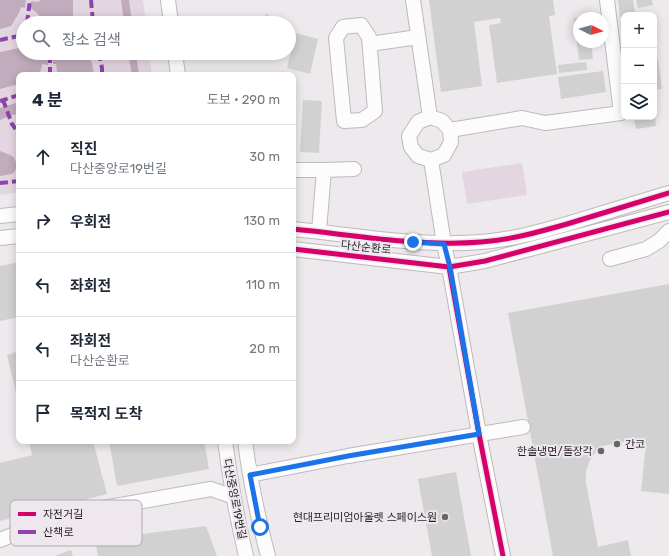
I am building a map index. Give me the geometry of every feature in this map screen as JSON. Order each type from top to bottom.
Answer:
[{"type":"street","points":[[168,0],[170,16]]},
{"type":"street","points":[[413,0],[430,117]]},
{"type":"street","points":[[450,130],[522,118],[545,123],[621,113],[607,0]]},
{"type":"street","points":[[361,25],[369,37],[370,44],[375,111],[362,120],[344,121],[336,38],[343,26],[361,25]]},
{"type":"street","points":[[370,44],[418,37]]},
{"type":"street","points":[[176,60],[178,72]]},
{"type":"street","points":[[430,117],[442,121],[450,130],[451,142],[444,155],[431,160],[418,156],[411,147],[409,136],[418,122],[430,117]]},
{"type":"street","points":[[431,160],[444,244],[450,267],[479,434],[503,556]]},
{"type":"street","points":[[296,170],[354,169]]},
{"type":"street","points":[[319,231],[324,170]]},
{"type":"street","name":"다산순환로","points":[[296,229],[413,242],[444,244],[482,242],[513,238],[543,231],[669,193]]},
{"type":"street","name":"다산순환로","points":[[296,249],[450,267],[485,262],[669,212]]},
{"type":"street","points":[[0,216],[16,214]]},
{"type":"street","points":[[610,259],[646,249],[659,241],[669,231]]},
{"type":"street","points":[[0,238],[16,236]]},
{"type":"street","points":[[250,475],[348,456],[523,427]]},
{"type":"street","name":"다산중앙로19번길","points":[[225,444],[229,473],[246,556]]},
{"type":"street","name":"다산중앙로19번길","points":[[245,444],[260,527],[268,556]]},
{"type":"street","points":[[211,489],[229,473]]},
{"type":"street","points":[[142,501],[211,489],[234,497]]},
{"type":"street","points":[[0,540],[10,536]]},
{"type":"shaded area","points":[[0,0],[143,0],[145,16],[16,16],[16,60],[150,60],[152,72],[16,72],[16,192],[0,195]]},
{"type":"shaded area","points":[[0,0],[26,0],[25,8],[21,7],[11,26],[0,29]]},
{"type":"shaded area","points":[[40,0],[73,0],[73,16],[39,16],[30,8],[31,1],[39,2]]},
{"type":"shaded area","points":[[121,0],[129,0],[131,16],[123,16]]},
{"type":"shaded area","points":[[16,49],[16,60],[48,60],[48,65],[42,64],[40,72],[16,72],[16,85],[0,89],[0,52]]},
{"type":"shaded area","points":[[53,60],[91,60],[94,72],[57,72],[56,64],[53,64]]},
{"type":"shaded area","points":[[129,60],[137,60],[139,72],[131,72]]},
{"type":"shaded area","points":[[16,103],[16,114],[0,120],[0,108]]},
{"type":"shaded area","points":[[0,151],[14,157],[16,162],[15,172],[9,175],[0,176]]},
{"type":"shaded area","points":[[522,163],[527,195],[467,204],[462,172]]},
{"type":"building","points":[[429,0],[553,0],[555,15],[549,16],[557,74],[497,83],[489,25],[501,23],[500,18],[474,22],[482,86],[441,92]]},
{"type":"building","points":[[618,0],[633,0],[635,12],[621,12],[620,17]]},
{"type":"building","points":[[636,0],[652,0],[653,5],[638,8]]},
{"type":"building","points":[[296,33],[318,39],[310,74],[287,68],[289,60],[296,60]]},
{"type":"building","points":[[578,48],[592,48],[593,59],[579,60]]},
{"type":"building","points":[[657,59],[662,89],[657,90],[657,84]]},
{"type":"building","points":[[586,62],[587,70],[559,73],[558,65]]},
{"type":"building","points":[[603,71],[606,92],[561,99],[558,77]]},
{"type":"building","points":[[303,100],[322,101],[319,153],[300,152]]},
{"type":"building","points":[[634,120],[655,120],[656,126],[636,129]]},
{"type":"building","points":[[16,263],[16,318],[0,321],[0,266]]},
{"type":"building","points":[[669,284],[669,494],[641,491],[646,443],[629,441],[603,446],[598,449],[590,460],[586,471],[586,483],[598,547],[628,540],[631,556],[553,556],[508,313]]},
{"type":"building","points":[[16,352],[16,393],[7,355]]},
{"type":"building","points":[[30,444],[94,444],[107,494],[83,500],[10,500],[10,518],[0,521],[0,463],[32,455]]},
{"type":"building","points":[[110,444],[205,444],[209,469],[117,486]]},
{"type":"building","name":"현대프리미엄아울렛 스페이스원","points":[[456,472],[471,556],[432,556],[418,479]]},
{"type":"building","points":[[206,526],[217,556],[98,556],[96,546],[142,546],[142,534]]},
{"type":"building","points":[[71,550],[73,556],[55,556]]},
{"type":"marked path","points":[[28,16],[30,0]]},
{"type":"marked path","points":[[91,0],[92,16]]},
{"type":"marked path","points":[[0,40],[16,37]]},
{"type":"marked path","points":[[50,60],[50,72]]},
{"type":"marked path","points":[[100,60],[102,72]]},
{"type":"marked path","points":[[0,101],[16,96]]},
{"type":"marked path","points":[[3,100],[12,124],[16,130]]},
{"type":"marked path","points":[[0,183],[16,181]]},
{"type":"cycle path","points":[[296,229],[411,242],[458,243],[492,241],[514,238],[546,230],[669,193]]},
{"type":"cycle path","points":[[296,249],[449,267],[485,261],[669,212]]},
{"type":"cycle path","points":[[449,267],[503,556]]},
{"type":"place","name":"간코","points":[[617,444]]},
{"type":"place","name":"한솔냉면/돌장각","points":[[601,451]]},
{"type":"place","name":"현대프리미엄아울렛 스페이스원","points":[[445,517]]},
{"type":"route","points":[[260,527],[250,475],[348,456],[479,434],[450,267],[444,244],[413,242]]}]
